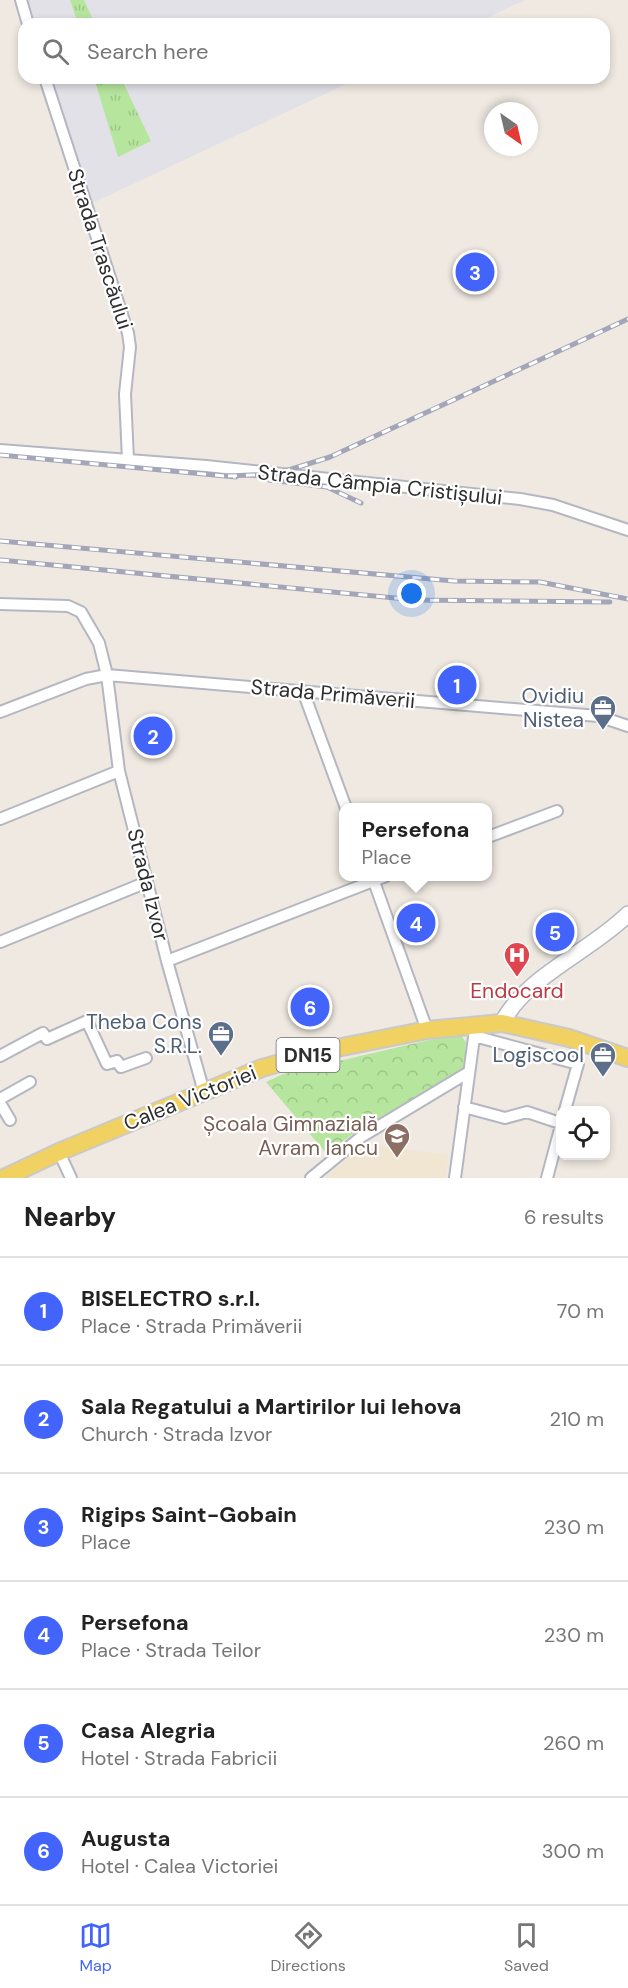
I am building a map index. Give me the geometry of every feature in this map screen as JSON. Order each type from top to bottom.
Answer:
[{"type":"main road","name":"Calea Victoriei","points":[[4,1178],[59,1152],[261,1068],[322,1051],[427,1030],[475,1030],[502,1023],[569,1038],[628,1058]]},
{"type":"street","points":[[21,0],[26,18]]},
{"type":"street","name":"Strada Trascăului","points":[[47,84],[128,333],[130,347],[125,394],[128,460]]},
{"type":"street","name":"Strada Câmpia Cristișului","points":[[0,450],[128,460],[520,499],[553,505],[628,530]]},
{"type":"street","name":"Strada Izvor","points":[[0,604],[68,606],[81,612],[99,643],[107,675],[119,771],[167,961],[204,1092]]},
{"type":"street","name":"Strada Primăverii","points":[[0,712],[86,679],[107,675],[598,716],[628,726]]},
{"type":"street","points":[[303,691],[345,803]]},
{"type":"street","points":[[0,819],[119,771]]},
{"type":"street","points":[[492,835],[557,811]]},
{"type":"street","points":[[167,961],[368,881]]},
{"type":"street","points":[[374,881],[427,1030]]},
{"type":"street","points":[[0,942],[147,882]]},
{"type":"street","points":[[502,1023],[510,1006],[526,991],[609,933],[628,914]]},
{"type":"street","points":[[0,1056],[43,1033],[47,1039],[87,1021],[107,1064],[117,1061],[121,1067],[147,1058]]},
{"type":"street","points":[[455,1178],[475,1030],[578,1064],[567,1106]]},
{"type":"street","points":[[311,1178],[361,1137],[469,1072]]},
{"type":"street","points":[[0,1099],[30,1082]]},
{"type":"street","points":[[0,1103],[10,1120]]},
{"type":"street","points":[[464,1107],[505,1118],[527,1112],[556,1121]]},
{"type":"street","points":[[547,1178],[556,1146]]},
{"type":"street","points":[[59,1152],[71,1178]]},
{"type":"shaded area","points":[[22,0],[525,0],[487,18],[27,18]]},
{"type":"shaded area","points":[[48,84],[346,84],[86,206]]},
{"type":"shaded area","name":"Școala Gimnazială Avram Iancu","points":[[369,1145],[448,1155],[446,1178],[325,1178],[357,1151]]},
{"type":"green space","points":[[70,0],[84,0],[92,18],[76,18]]},
{"type":"green space","points":[[96,84],[124,84],[151,141],[118,157]]},
{"type":"green space","points":[[459,1033],[466,1042],[464,1068],[357,1131],[326,1153],[266,1082],[283,1074]]},
{"type":"railway","points":[[228,476],[276,474],[330,457],[628,319]]},
{"type":"railway","points":[[0,455],[236,477]]},
{"type":"railway","points":[[269,480],[327,487],[361,503]]},
{"type":"railway","points":[[0,541],[454,581],[540,582],[628,599]]},
{"type":"railway","points":[[0,560],[416,600],[610,602]]},
{"type":"place","name":"Rigips Saint-Gobain","points":[[475,272]]},
{"type":"place","name":"BISELECTRO s.r.l.","points":[[457,685]]},
{"type":"place","name":"Ovidiu Nistea","points":[[603,731]]},
{"type":"place","name":"Sala Regatului a Martirilor lui Iehova","points":[[153,736]]},
{"type":"place","name":"Persefona","points":[[416,923]]},
{"type":"place","name":"Casa Alegria","points":[[555,932]]},
{"type":"place","name":"Endocard","points":[[517,978]]},
{"type":"place","name":"Augusta","points":[[310,1007]]},
{"type":"place","name":"Theba Cons S.R.L.","points":[[221,1057]]},
{"type":"place","name":"Logiscool","points":[[603,1078]]},
{"type":"place","name":"Școala Gimnazială Avram Iancu","points":[[397,1159]]}]
